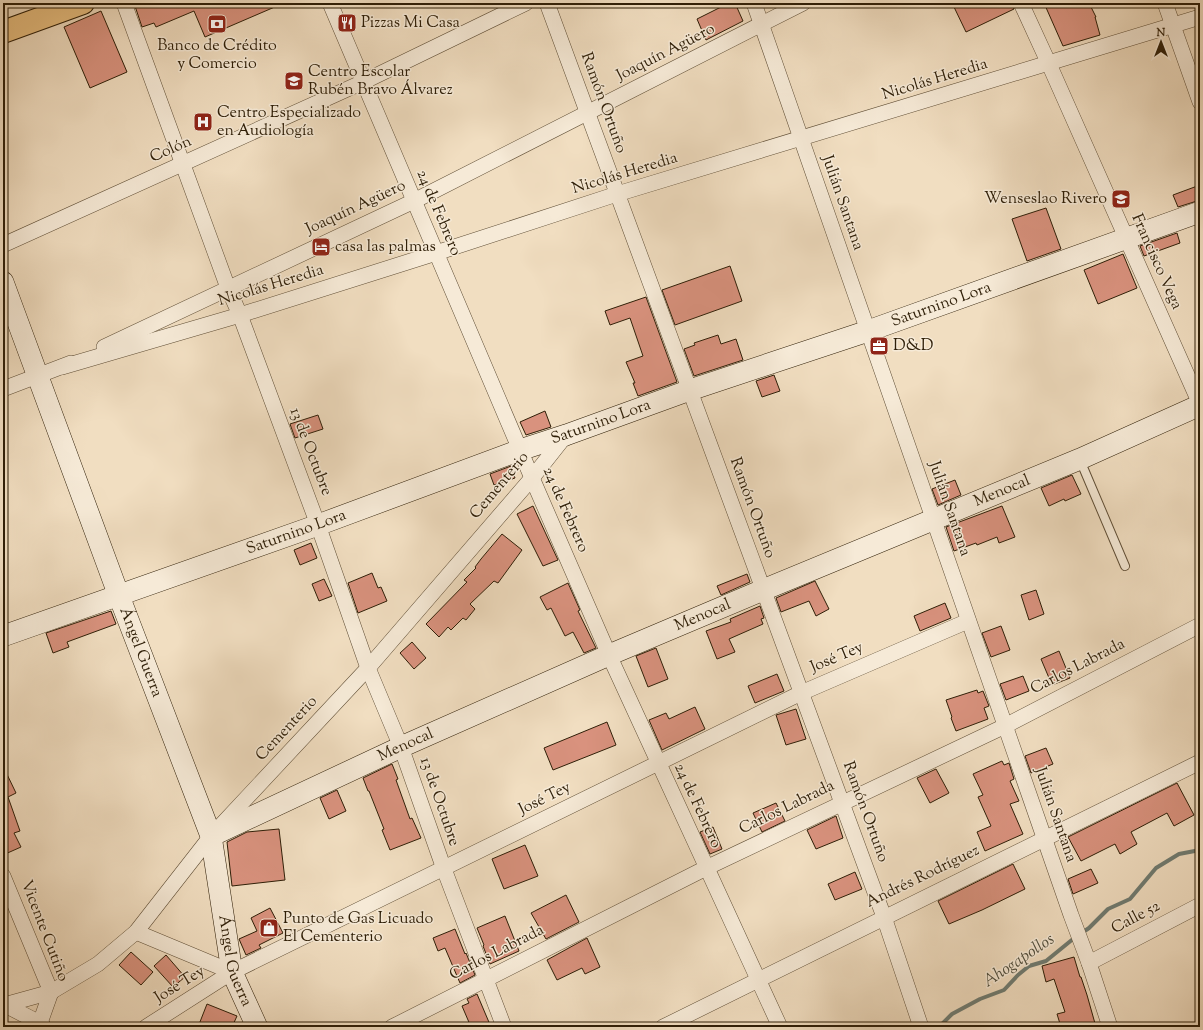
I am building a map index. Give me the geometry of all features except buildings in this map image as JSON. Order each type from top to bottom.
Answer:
[{"type":"main road","points":[[3,32],[82,3]]},
{"type":"street","name":"13 de Octubre","points":[[124,3],[228,288],[240,315],[318,525],[368,668],[401,747],[444,869],[504,1027]]},
{"type":"street","name":"24 de Febrero","points":[[330,3],[609,655],[780,1027]]},
{"type":"street","name":"Colón","points":[[3,245],[183,165],[363,82],[526,3]]},
{"type":"street","name":"Ramón Ortuño","points":[[547,3],[842,802],[884,917],[920,1024]]},
{"type":"street","name":"Julián Santana","points":[[754,3],[1110,1027]]},
{"type":"street","name":"Joaquín Agüero","points":[[3,389],[62,367],[414,201],[803,3]]},
{"type":"street","name":"Francisco Vega","points":[[1021,3],[1200,405]]},
{"type":"street","points":[[1165,3],[1200,102]]},
{"type":"street","name":"Nicolás Heredia","points":[[62,367],[240,315],[617,194],[1200,17]]},
{"type":"street","name":"Saturnino Lora","points":[[3,636],[318,525],[520,450],[690,390],[868,331],[1200,212]]},
{"type":"street","name":"Ángel Guerra","points":[[3,282],[119,596],[211,836],[232,972],[258,1027]]},
{"type":"street","name":"Menocal","points":[[211,836],[401,747],[609,655],[1080,459],[1200,405]]},
{"type":"street","name":"Cementerio","points":[[4,1005],[51,992],[98,964],[136,932],[211,836],[368,668],[532,478],[566,435]]},
{"type":"street","name":"José Tey","points":[[146,1027],[232,972],[801,693],[968,621]]},
{"type":"street","name":"Carlos Labrada","points":[[392,1027],[706,868],[842,802],[1005,726],[1200,625]]},
{"type":"street","name":"Andrés Rodríguez","points":[[662,1027],[1200,762]]},
{"type":"street","name":"Vicente Cutiño","points":[[3,876],[51,992],[42,1025],[4,1005]]},
{"type":"street","name":"Calle 52","points":[[1089,963],[1200,905]]},
{"type":"street","points":[[136,932],[232,972]]},
{"type":"lane","points":[[1080,459],[1125,566]]},
{"type":"waterway","name":"Ahogapollos","points":[[939,1027],[952,1014],[980,999],[1004,990],[1029,966],[1046,961],[1089,928],[1108,909],[1130,899],[1156,868],[1179,854],[1200,850]]},
{"type":"place","name":"Pizzas Mi Casa","points":[[347,23]]},
{"type":"place","name":"Banco de Crédito y Comercio","points":[[217,24]]},
{"type":"place","name":"Centro Escolar Rubén Bravo Álvarez","points":[[294,81]]},
{"type":"place","name":"Centro Especializado en Audiología","points":[[203,122]]},
{"type":"place","name":"Wenseslao Rivero","points":[[1121,199]]},
{"type":"place","name":"casa las palmas","points":[[321,247]]},
{"type":"place","name":"D&D","points":[[879,346]]},
{"type":"place","name":"Punto de Gas Licuado El Cementerio","points":[[269,928]]}]
